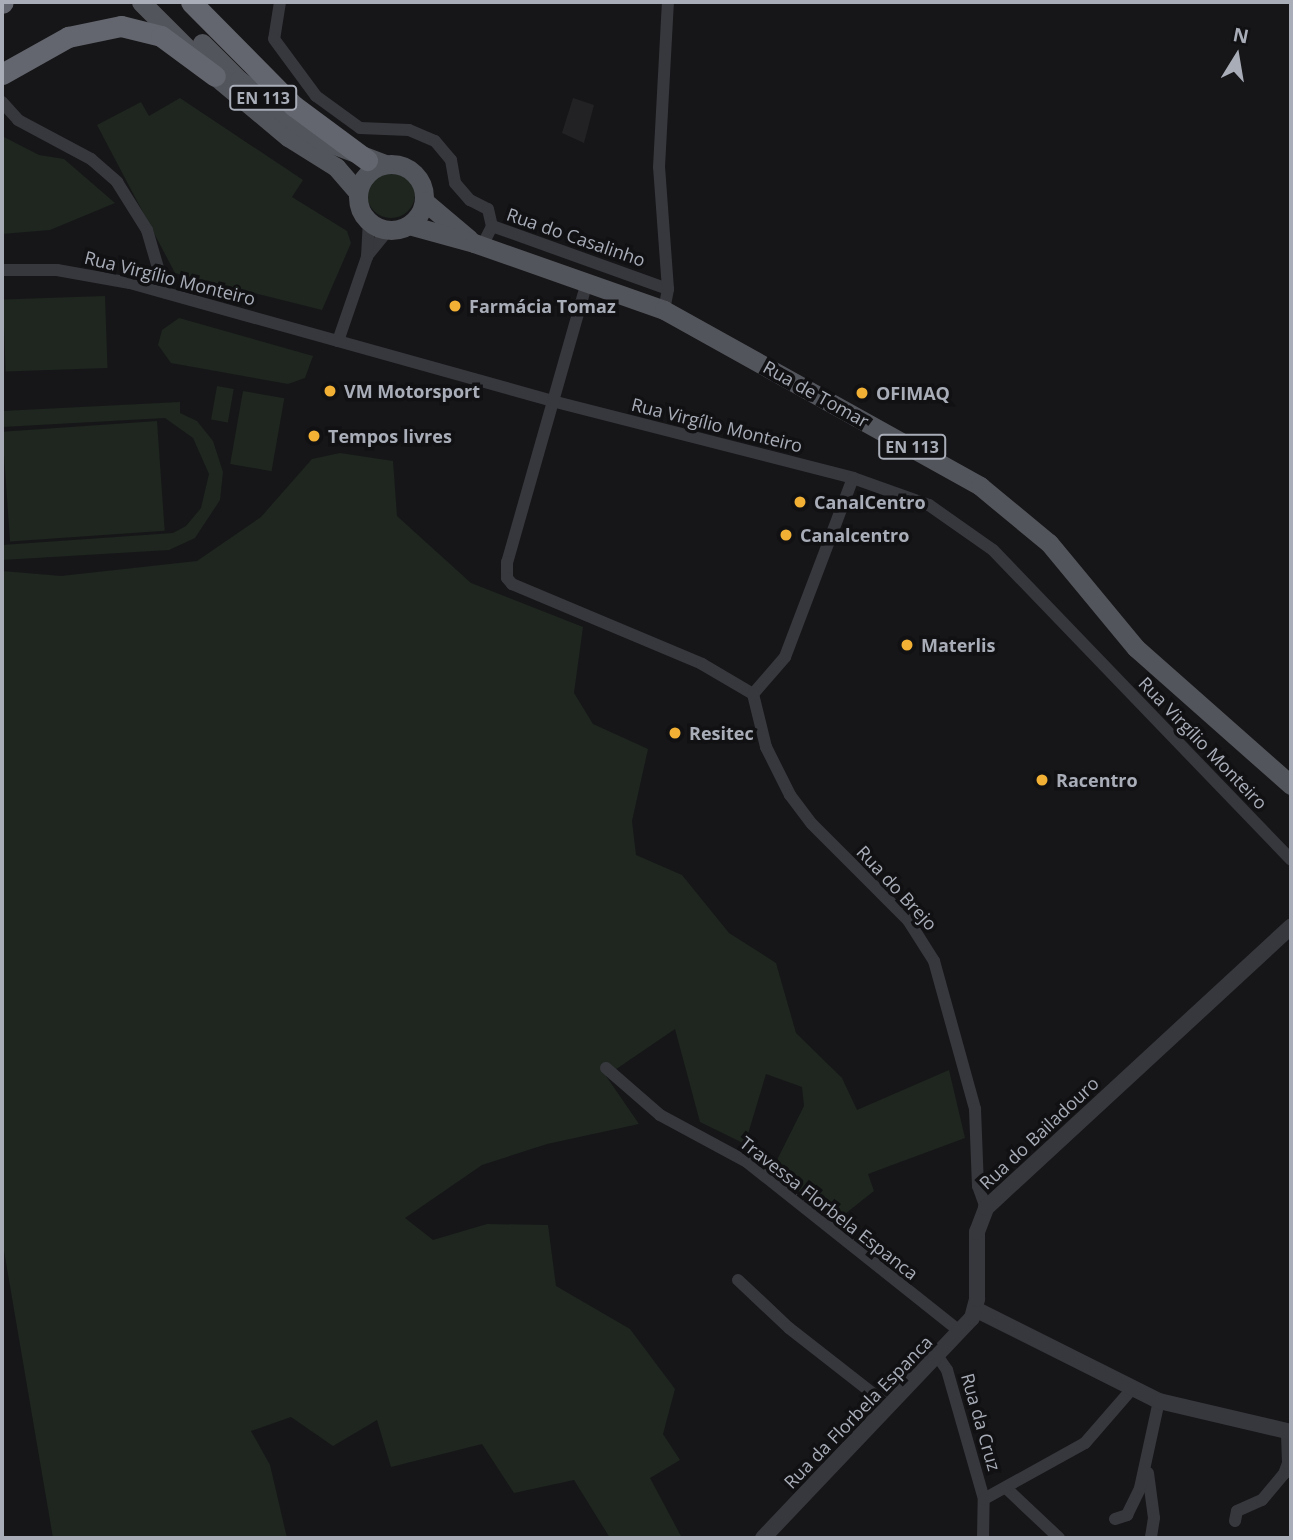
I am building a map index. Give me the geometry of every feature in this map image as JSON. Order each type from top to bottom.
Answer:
[{"type":"highway","points":[[191,2],[295,106],[376,162]]},
{"type":"highway","points":[[2,74],[68,37],[121,26],[161,36],[215,76]]},
{"type":"main road","name":"EN 113","points":[[141,2],[215,76],[288,138],[336,167],[358,192],[360,209],[369,222]]},
{"type":"main road","name":"Rua de Tomar","points":[[160,2],[239,80],[289,118],[341,151],[414,172],[424,201],[478,244]]},
{"type":"main road","points":[[358,192],[376,162]]},
{"type":"main road","points":[[409,225],[424,201]]},
{"type":"main road","points":[[369,222],[388,230]]},
{"type":"main road","name":"Rua de Tomar","points":[[388,230],[409,225],[478,244],[664,310],[955,470],[1017,512],[1049,543],[1136,648],[1291,785]]},
{"type":"main road","name":"Rua de Tomar","points":[[1265,760],[1291,772]]},
{"type":"street","points":[[280,2],[274,39],[316,96],[360,128],[409,130],[435,141],[451,160],[456,183],[470,200],[488,209],[492,226]]},
{"type":"street","points":[[664,310],[668,289],[659,167],[667,2]]},
{"type":"street","points":[[2,102],[18,120],[91,159],[117,182],[147,230],[165,292]]},
{"type":"street","points":[[338,341],[367,257],[369,222]]},
{"type":"street","name":"Rua do Casalinho","points":[[478,244],[492,226],[668,289]]},
{"type":"street","points":[[367,257],[388,230]]},
{"type":"street","name":"Rua Virgílio Monteiro","points":[[2,270],[74,272],[165,292],[552,401],[853,478],[929,505],[983,541],[1291,860]]},
{"type":"street","points":[[587,282],[507,562],[507,578],[520,588],[702,664],[753,694],[785,657],[853,478]]},
{"type":"street","name":"Rua do Brejo","points":[[753,694],[766,747],[790,795],[812,824],[908,920],[934,961],[975,1109],[978,1186],[986,1208]]},
{"type":"street","name":"Rua do Bailadouro","points":[[975,1309],[977,1232],[986,1208],[1291,927]]},
{"type":"street","name":"Travessa Florbela Espanca","points":[[606,1068],[660,1115],[747,1162],[961,1332]]},
{"type":"street","points":[[738,1280],[789,1328],[889,1406]]},
{"type":"street","points":[[975,1309],[1159,1401],[1289,1432],[1288,1463],[1284,1474],[1262,1500],[1237,1511],[1235,1521]]},
{"type":"street","name":"Rua da Florbela Espanca","points":[[763,1538],[938,1357],[961,1332],[975,1309]]},
{"type":"street","name":"Rua da Cruz","points":[[938,1357],[947,1370],[984,1499],[983,1538]]},
{"type":"street","points":[[984,1499],[1085,1443],[1132,1389]]},
{"type":"street","points":[[1115,1519],[1131,1510],[1146,1466],[1159,1401]]},
{"type":"street","points":[[1146,1466],[1154,1517],[1151,1538]]},
{"type":"street","points":[[1006,1488],[1059,1538]]},
{"type":"shaded area","points":[[180,98],[303,180],[292,197],[347,231],[351,243],[322,310],[175,273],[97,125],[141,102],[149,116]]},
{"type":"shaded area","points":[[573,98],[594,105],[584,143],[562,133]]},
{"type":"shaded area","points":[[2,136],[39,155],[64,159],[115,203],[50,230],[2,234]]},
{"type":"shaded area","points":[[391,170],[400,171],[408,177],[414,185],[414,203],[408,211],[400,217],[391,218],[382,217],[374,211],[368,203],[367,194],[368,185],[374,177],[382,171]]},
{"type":"shaded area","points":[[105,296],[108,368],[6,372],[3,300]]},
{"type":"shaded area","points":[[179,318],[313,356],[305,378],[288,384],[171,363],[158,345],[162,330]]},
{"type":"shaded area","points":[[217,386],[234,389],[228,422],[211,419]]},
{"type":"shaded area","points":[[243,391],[284,398],[272,471],[230,464]]},
{"type":"shaded area","points":[[180,402],[180,413],[197,421],[213,441],[223,472],[220,500],[195,538],[169,550],[2,560],[2,545],[173,533],[186,526],[201,508],[209,474],[193,438],[165,418],[2,427],[2,411]]},
{"type":"shaded area","points":[[157,421],[165,531],[10,542],[2,432]]},
{"type":"shaded area","points":[[340,453],[393,461],[397,516],[471,583],[583,627],[574,693],[593,724],[648,749],[632,821],[636,855],[682,875],[729,933],[776,963],[796,1033],[842,1078],[857,1110],[949,1070],[965,1138],[868,1174],[874,1191],[836,1221],[772,1170],[804,1106],[802,1087],[766,1074],[745,1144],[700,1122],[675,1029],[606,1076],[639,1124],[547,1144],[482,1165],[405,1218],[433,1240],[487,1224],[548,1225],[556,1286],[630,1329],[675,1389],[663,1434],[680,1460],[650,1478],[682,1538],[610,1538],[574,1480],[514,1493],[482,1444],[391,1467],[377,1420],[333,1446],[291,1417],[251,1431],[270,1465],[287,1538],[53,1538],[2,1239],[2,571],[61,576],[197,561],[261,517],[312,459]]},
{"type":"place","name":"Farmácia Tomaz","points":[[455,306]]},
{"type":"place","name":"VM Motorsport","points":[[330,391]]},
{"type":"place","name":"OFIMAQ","points":[[862,393]]},
{"type":"place","name":"Tempos livres","points":[[314,436]]},
{"type":"place","name":"CanalCentro","points":[[800,502]]},
{"type":"place","name":"Canalcentro","points":[[786,535]]},
{"type":"place","name":"Materlis","points":[[907,645]]},
{"type":"place","name":"Resitec","points":[[675,733]]},
{"type":"place","name":"Racentro","points":[[1042,780]]}]
